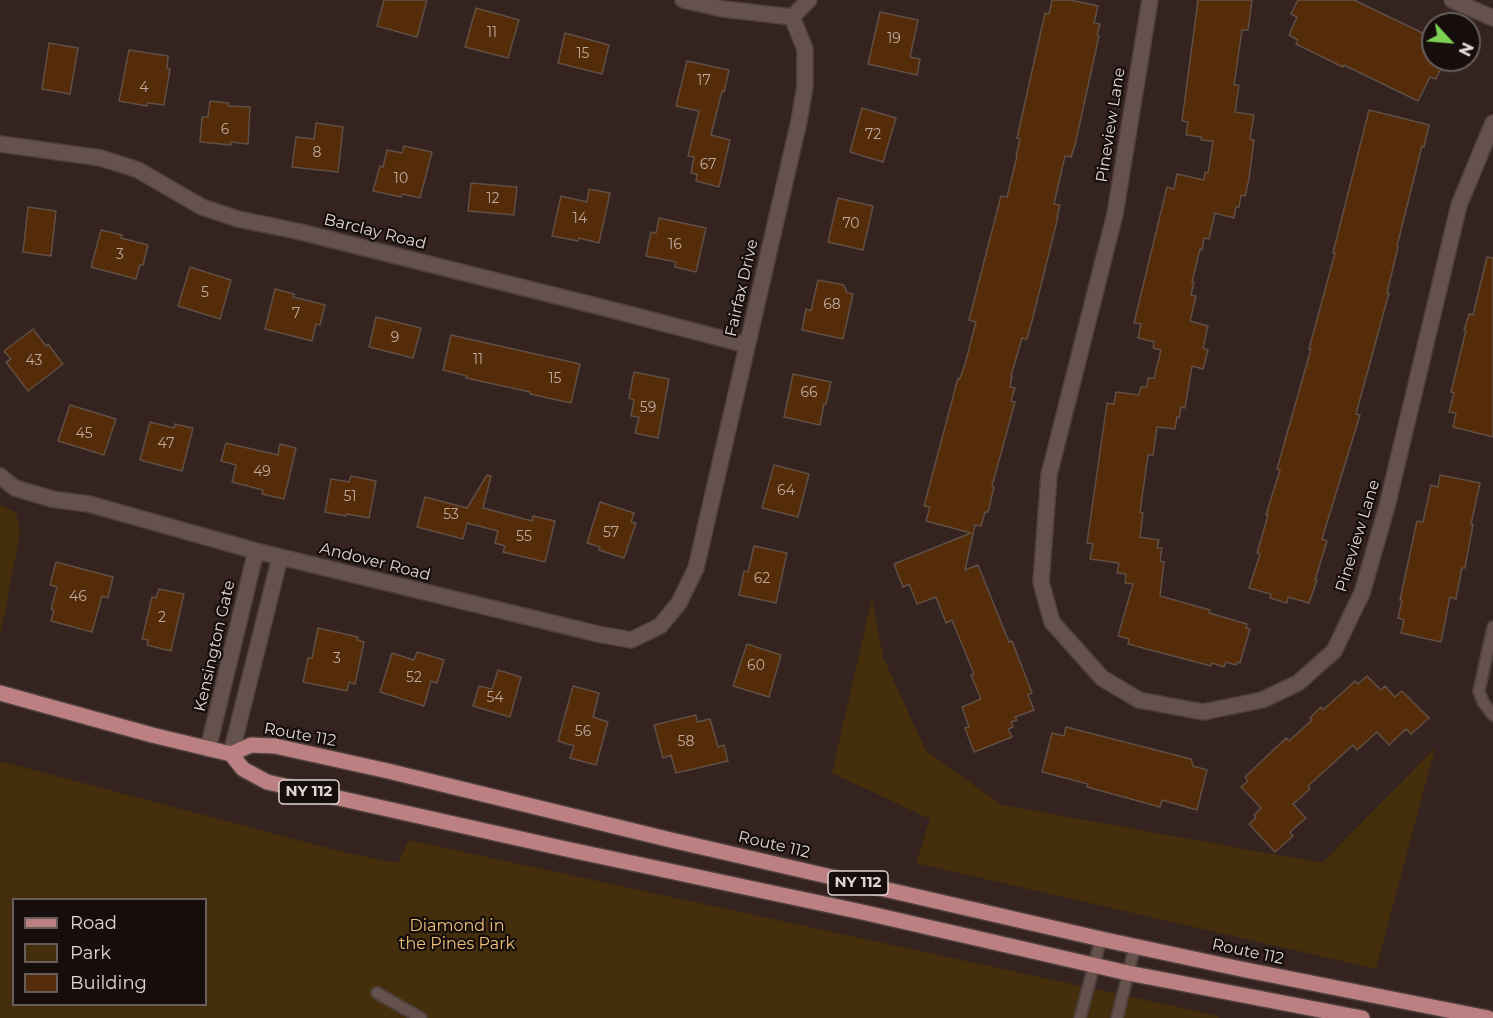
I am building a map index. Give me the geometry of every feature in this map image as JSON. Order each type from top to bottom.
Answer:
[{"type":"main road","name":"Route 112","points":[[0,693],[208,749],[231,754],[251,745],[275,746],[1101,939],[1488,1018]]},
{"type":"main road","name":"NY 112","points":[[231,754],[243,769],[267,782],[1094,966],[1362,1018]]},
{"type":"street","points":[[683,0],[723,9],[792,17],[808,0]]},
{"type":"street","name":"Pineview Lane","points":[[1150,0],[1115,214],[1049,475],[1041,582],[1052,622],[1102,678],[1139,700],[1203,712],[1262,700],[1298,683],[1334,651],[1362,593],[1387,506],[1459,205],[1493,123]]},
{"type":"street","points":[[1452,0],[1493,18]]},
{"type":"street","name":"Fairfax Drive","points":[[696,568],[799,121],[805,86],[805,49],[792,17]]},
{"type":"street","name":"Barclay Road","points":[[0,144],[100,158],[138,170],[202,207],[238,219],[301,232],[747,345]]},
{"type":"street","name":"Andover Road","points":[[0,476],[15,488],[52,499],[89,504],[256,551],[598,634],[632,640],[660,626],[679,603],[696,568]]},
{"type":"street","name":"Kensington Gate","points":[[208,749],[256,551]]},
{"type":"street","points":[[231,754],[280,557]]},
{"type":"lane","points":[[1492,715],[1479,691],[1493,627]]},
{"type":"lane","points":[[1080,1018],[1101,939]]},
{"type":"lane","points":[[1117,1018],[1135,946]]},
{"type":"lane","points":[[377,993],[421,1018]]},
{"type":"green space","points":[[0,505],[16,512],[20,534],[0,637]]},
{"type":"green space","points":[[872,598],[883,657],[926,751],[1002,805],[1322,863],[1435,748],[1376,969],[916,863],[930,819],[832,773]]},
{"type":"green space","name":"Diamond in the Pines Park","points":[[0,761],[347,853],[398,863],[409,840],[1219,1016],[1219,1018],[0,1018]]},
{"type":"building","points":[[384,0],[427,0],[417,37],[377,26]]},
{"type":"building","points":[[1052,0],[1071,0],[1098,6],[1094,23],[1100,24],[1097,35],[1099,36],[1075,145],[1071,157],[1065,156],[1054,204],[1060,205],[1058,217],[1033,317],[1027,339],[1022,338],[1011,376],[1010,387],[1015,388],[1011,401],[1015,402],[992,486],[994,487],[988,512],[985,512],[981,526],[975,525],[965,570],[978,565],[1009,642],[1012,641],[1032,693],[1028,695],[1034,710],[1015,717],[1017,720],[1011,722],[1013,727],[1008,729],[1012,737],[974,752],[965,728],[969,727],[962,707],[981,699],[971,675],[974,674],[952,620],[946,623],[936,597],[917,604],[909,584],[903,587],[894,564],[971,533],[926,521],[930,507],[924,506],[958,378],[960,379],[965,364],[976,322],[969,320],[1001,196],[1007,197],[1020,139],[1017,138],[1045,13],[1049,14]]},
{"type":"building","points":[[1198,0],[1252,0],[1248,30],[1242,30],[1234,85],[1239,85],[1235,112],[1254,115],[1250,139],[1254,140],[1245,196],[1241,195],[1234,218],[1215,213],[1209,239],[1204,238],[1202,250],[1200,249],[1192,282],[1194,282],[1191,295],[1196,296],[1190,321],[1208,326],[1203,348],[1208,350],[1203,369],[1192,366],[1185,408],[1181,407],[1175,429],[1157,427],[1153,455],[1148,455],[1140,512],[1143,513],[1140,537],[1159,540],[1157,548],[1162,548],[1160,561],[1164,562],[1160,596],[1210,610],[1209,613],[1247,624],[1246,628],[1250,629],[1240,663],[1237,662],[1236,665],[1226,662],[1224,667],[1212,663],[1211,666],[1128,644],[1129,639],[1118,636],[1133,584],[1125,583],[1126,574],[1117,573],[1119,563],[1090,559],[1093,544],[1087,543],[1107,403],[1114,404],[1116,392],[1139,395],[1141,387],[1147,387],[1148,378],[1154,378],[1161,350],[1153,348],[1154,342],[1138,338],[1141,324],[1134,323],[1167,187],[1174,189],[1177,174],[1204,180],[1205,172],[1208,173],[1213,141],[1186,135],[1188,122],[1182,121]]},
{"type":"building","points":[[1298,0],[1354,0],[1421,32],[1421,72],[1439,72],[1436,79],[1430,77],[1418,101],[1296,44],[1298,40],[1289,35],[1297,17],[1291,14]]},
{"type":"building","points":[[476,8],[519,20],[508,58],[465,47]]},
{"type":"building","points":[[880,12],[918,20],[910,57],[920,59],[917,75],[868,64]]},
{"type":"building","points":[[565,33],[609,45],[602,74],[558,63]]},
{"type":"building","points":[[49,43],[78,48],[70,94],[42,89]]},
{"type":"building","points":[[129,50],[168,56],[167,68],[170,69],[164,105],[148,103],[147,106],[119,101]]},
{"type":"building","points":[[687,61],[729,70],[711,135],[730,140],[719,187],[696,181],[697,174],[691,173],[694,157],[688,156],[699,111],[676,106]]},
{"type":"building","points":[[210,101],[229,103],[228,106],[250,107],[248,144],[200,142],[202,117],[208,117]]},
{"type":"building","points":[[862,108],[896,118],[883,162],[850,152]]},
{"type":"building","points":[[1369,110],[1429,125],[1397,246],[1387,293],[1389,293],[1356,414],[1360,415],[1322,539],[1327,541],[1315,580],[1317,580],[1309,603],[1288,597],[1287,603],[1270,598],[1271,594],[1249,588],[1260,554],[1257,553],[1268,515],[1266,515],[1280,470],[1277,469],[1311,349],[1309,349],[1335,253],[1333,253]]},
{"type":"building","points":[[316,123],[343,127],[338,172],[292,167],[296,137],[314,139]]},
{"type":"building","points":[[404,146],[432,152],[420,198],[402,194],[401,197],[373,191],[387,150],[402,153]]},
{"type":"building","points":[[471,183],[517,187],[514,215],[468,211]]},
{"type":"building","points":[[589,189],[610,193],[599,243],[579,238],[578,241],[552,236],[561,196],[587,202]]},
{"type":"building","points":[[838,198],[873,206],[863,250],[828,242]]},
{"type":"building","points":[[28,207],[56,211],[51,256],[23,252]]},
{"type":"building","points":[[659,218],[706,228],[696,272],[675,267],[676,262],[646,256],[651,232],[656,233]]},
{"type":"building","points":[[101,230],[148,245],[143,265],[140,265],[136,279],[91,267]]},
{"type":"building","points":[[1487,257],[1493,258],[1493,437],[1453,427],[1456,413],[1449,412],[1454,393],[1451,392],[1466,330],[1464,330],[1469,314],[1473,315]]},
{"type":"building","points":[[190,267],[231,280],[220,319],[178,306]]},
{"type":"building","points":[[818,280],[844,285],[847,293],[853,294],[843,339],[802,330],[806,309],[811,311]]},
{"type":"building","points":[[275,289],[294,294],[293,297],[325,305],[320,325],[316,324],[312,341],[265,329]]},
{"type":"building","points":[[376,317],[421,328],[413,358],[369,347]]},
{"type":"building","points":[[33,329],[63,364],[28,391],[6,362],[11,359],[4,351]]},
{"type":"building","points":[[451,335],[580,364],[571,403],[466,378],[467,376],[443,370]]},
{"type":"building","points":[[634,372],[669,379],[658,438],[635,433],[639,417],[631,416],[634,400],[629,398]]},
{"type":"building","points":[[793,374],[831,382],[820,425],[784,417]]},
{"type":"building","points":[[70,405],[116,419],[104,455],[58,441]]},
{"type":"building","points":[[150,422],[174,428],[175,424],[193,428],[182,471],[140,460]]},
{"type":"building","points":[[226,443],[278,455],[280,444],[296,448],[284,499],[262,494],[263,490],[232,482],[236,465],[221,461]]},
{"type":"building","points":[[774,465],[809,474],[798,517],[762,508]]},
{"type":"building","points":[[487,475],[491,476],[483,508],[532,521],[533,516],[555,521],[545,562],[503,552],[505,546],[495,543],[498,531],[467,523],[463,539],[417,527],[425,497],[467,508]]},
{"type":"building","points":[[1440,475],[1480,483],[1465,568],[1462,568],[1456,599],[1450,597],[1441,642],[1401,633],[1404,620],[1398,618],[1417,521],[1423,522],[1431,485],[1438,487]]},
{"type":"building","points":[[351,476],[376,481],[369,518],[325,512],[331,479],[349,482]]},
{"type":"building","points":[[600,502],[634,513],[631,522],[636,523],[624,558],[599,550],[600,547],[587,543]]},
{"type":"building","points":[[754,546],[787,553],[776,603],[739,595],[744,571],[748,572]]},
{"type":"building","points":[[56,562],[113,577],[108,598],[102,596],[92,632],[51,621],[54,610],[51,609],[57,587],[50,585]]},
{"type":"building","points":[[159,589],[184,594],[171,651],[147,645],[148,640],[142,639],[152,597],[156,598]]},
{"type":"building","points":[[318,628],[358,637],[357,640],[364,642],[355,684],[349,682],[347,691],[303,682],[308,658],[312,658]]},
{"type":"building","points":[[747,644],[781,655],[769,697],[733,686]]},
{"type":"building","points":[[417,652],[444,660],[437,683],[431,681],[424,706],[380,692],[392,653],[414,660]]},
{"type":"building","points":[[498,670],[521,677],[510,717],[473,706],[479,686],[492,689]]},
{"type":"building","points":[[1367,676],[1381,690],[1385,686],[1395,697],[1402,691],[1429,718],[1411,734],[1406,729],[1389,745],[1377,732],[1357,750],[1353,745],[1308,786],[1310,789],[1293,804],[1306,818],[1290,832],[1293,836],[1275,852],[1249,824],[1256,818],[1254,815],[1261,808],[1241,787],[1248,781],[1245,777],[1286,738],[1289,741],[1312,720],[1310,718],[1321,707],[1323,710],[1355,681],[1358,684]]},
{"type":"building","points":[[573,686],[599,693],[593,717],[608,722],[596,765],[570,758],[574,746],[558,741]]},
{"type":"building","points":[[696,715],[697,722],[710,719],[718,747],[724,745],[728,761],[676,773],[671,755],[663,758],[654,725]]},
{"type":"building","points":[[1066,727],[1191,759],[1193,766],[1207,770],[1197,810],[1162,800],[1160,807],[1042,772],[1052,733],[1064,736]]}]
